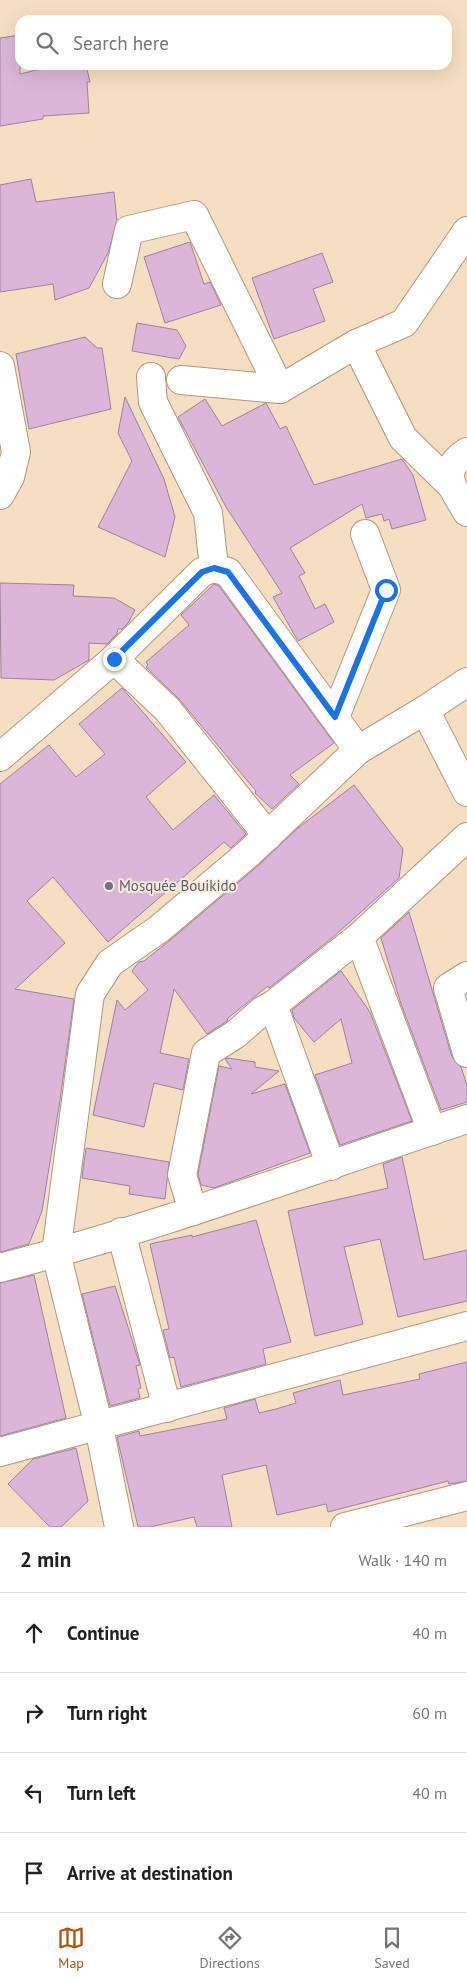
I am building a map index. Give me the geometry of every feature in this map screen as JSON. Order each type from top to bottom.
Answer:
[{"type":"street","points":[[117,284],[129,230],[194,215],[280,389]]},
{"type":"street","points":[[181,380],[280,389],[356,344],[404,323],[467,231]]},
{"type":"street","points":[[356,344],[403,438],[452,486],[467,512]]},
{"type":"street","points":[[0,366],[16,452],[10,477],[0,495]]},
{"type":"street","points":[[151,377],[153,402],[208,513],[214,568]]},
{"type":"street","points":[[452,486],[450,468],[467,452]]},
{"type":"street","points":[[335,717],[386,590],[365,534]]},
{"type":"street","points":[[0,757],[114,659],[202,572],[214,568],[228,572],[358,750]]},
{"type":"street","points":[[114,659],[167,710],[268,836]]},
{"type":"street","points":[[120,1527],[99,1427],[56,1253],[90,994],[110,963],[159,929],[268,836],[358,750],[425,710],[467,682]]},
{"type":"street","points":[[425,710],[467,792]]},
{"type":"street","points":[[193,1211],[182,1176],[206,1053],[236,1034],[262,1011],[273,1005],[359,937],[467,837]]},
{"type":"street","points":[[359,937],[432,1131]]},
{"type":"street","points":[[467,976],[448,988],[467,1053]]},
{"type":"street","points":[[273,1005],[331,1166]]},
{"type":"street","points":[[0,1268],[193,1211],[467,1119]]},
{"type":"street","points":[[121,1232],[167,1408]]},
{"type":"street","points":[[0,1452],[99,1427],[467,1326]]},
{"type":"street","points":[[350,1526],[467,1496]]},
{"type":"building","points":[[15,36],[15,70],[20,70],[20,74],[36,70],[87,70],[90,82],[87,82],[89,113],[43,116],[43,119],[0,126],[0,38]]},
{"type":"building","points":[[31,179],[36,202],[114,192],[117,221],[108,253],[89,288],[55,300],[53,284],[0,292],[0,185]]},
{"type":"building","points":[[190,242],[204,284],[210,282],[221,305],[165,323],[144,257]]},
{"type":"building","points":[[322,253],[333,282],[313,289],[325,321],[274,339],[252,278]]},
{"type":"building","points":[[137,323],[177,330],[186,346],[179,359],[132,351]]},
{"type":"building","points":[[85,337],[97,348],[102,348],[111,409],[29,429],[16,354]]},
{"type":"building","points":[[125,397],[164,479],[175,517],[165,557],[98,527],[132,461],[118,433]]},
{"type":"building","points":[[205,399],[222,426],[266,403],[280,429],[286,426],[314,485],[402,459],[413,475],[426,520],[392,529],[389,519],[384,521],[382,514],[366,518],[362,504],[290,548],[305,573],[299,576],[315,609],[325,604],[334,622],[298,641],[273,597],[282,593],[226,507],[178,417]]},
{"type":"building","points":[[0,583],[74,585],[73,596],[114,598],[135,610],[128,623],[122,629],[118,629],[117,634],[107,644],[89,643],[89,660],[54,680],[1,678]]},
{"type":"building","points":[[214,584],[219,586],[334,743],[290,775],[299,784],[272,809],[255,793],[256,791],[179,699],[146,667],[148,665],[146,662],[189,625],[181,615]]},
{"type":"building","points":[[122,688],[186,762],[146,797],[173,830],[214,795],[246,834],[231,848],[224,842],[108,942],[53,877],[27,901],[65,943],[15,989],[74,999],[42,1211],[29,1244],[0,1252],[0,784],[49,745],[76,777],[105,754],[79,724]]},
{"type":"building","points":[[354,785],[403,849],[399,878],[332,938],[269,988],[268,986],[228,1018],[227,1021],[207,1034],[174,989],[160,1053],[189,1059],[183,1090],[154,1083],[144,1127],[93,1115],[117,1000],[125,1010],[148,990],[132,971],[139,962],[144,961],[169,941],[259,865],[298,828]]},
{"type":"building","points":[[409,912],[452,1057],[461,1067],[467,1085],[467,1102],[441,1110],[400,1001],[381,938]]},
{"type":"building","points":[[341,971],[370,1012],[412,1121],[340,1145],[315,1075],[352,1063],[341,1019],[314,1042],[294,1018],[292,1010]]},
{"type":"building","points":[[225,1059],[255,1062],[255,1067],[279,1071],[251,1094],[285,1084],[310,1153],[214,1188],[201,1185],[198,1174],[219,1066],[232,1069]]},
{"type":"building","points":[[86,1148],[169,1162],[165,1199],[129,1194],[130,1186],[82,1178]]},
{"type":"building","points":[[402,1157],[424,1260],[467,1250],[467,1301],[398,1317],[380,1239],[344,1247],[363,1324],[315,1336],[288,1211],[388,1188],[383,1164]]},
{"type":"building","points":[[256,1220],[291,1342],[263,1349],[266,1364],[181,1387],[174,1357],[170,1358],[163,1330],[169,1329],[150,1244],[192,1235],[192,1237]]},
{"type":"building","points":[[34,1275],[66,1418],[0,1436],[0,1283]]},
{"type":"building","points":[[115,1286],[140,1365],[136,1366],[141,1388],[138,1389],[140,1398],[110,1406],[82,1294]]},
{"type":"building","points":[[467,1362],[467,1481],[449,1484],[448,1481],[328,1512],[326,1504],[277,1515],[266,1465],[222,1475],[232,1527],[197,1527],[194,1517],[150,1527],[138,1527],[117,1437],[139,1431],[140,1436],[227,1419],[224,1408],[255,1399],[259,1413],[276,1409],[296,1403],[293,1393],[340,1380],[343,1395],[420,1379],[419,1374]]},
{"type":"building","points":[[76,1448],[88,1501],[61,1527],[50,1527],[8,1484],[33,1459]]},
{"type":"place","name":"Mosquée Bouikido","points":[[109,886]]},
{"type":"route","points":[[114,659],[202,572],[214,568],[228,572],[335,717],[386,590]]}]
